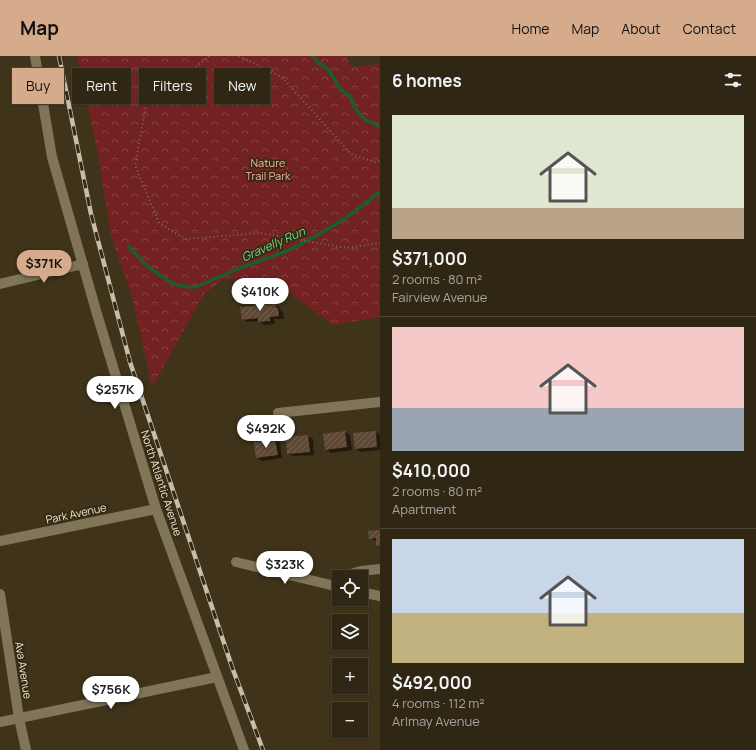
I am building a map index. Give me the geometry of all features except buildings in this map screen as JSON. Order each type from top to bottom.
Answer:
[{"type":"street","name":"North Atlantic Avenue","points":[[35,56],[52,157],[82,264],[156,508],[244,750]]},
{"type":"street","points":[[0,284],[82,264]]},
{"type":"street","points":[[278,413],[380,402]]},
{"type":"street","name":"Park Avenue","points":[[0,541],[156,508]]},
{"type":"street","points":[[236,562],[332,584]]},
{"type":"street","points":[[368,570],[380,569]]},
{"type":"street","points":[[321,582],[332,579]]},
{"type":"street","points":[[368,593],[380,596]]},
{"type":"street","name":"Ava Avenue","points":[[0,594],[19,718],[26,750]]},
{"type":"street","points":[[0,722],[217,677]]},
{"type":"path","points":[[209,56],[195,68],[147,100],[135,165],[159,223],[185,239],[261,233],[346,248],[380,243]]},
{"type":"path","points":[[239,56],[282,77],[351,154],[374,162],[380,162]]},
{"type":"green space","name":"Nature Trail Park","points":[[77,56],[346,56],[351,67],[380,64],[380,317],[333,325],[272,280],[224,279],[204,294],[152,387],[132,297],[111,236],[97,149],[87,104],[131,104],[131,68],[80,68]]},
{"type":"waterway","points":[[313,56],[320,64],[329,70],[340,89],[351,97],[353,105],[360,115],[366,120],[380,127]]},
{"type":"waterway","name":"Gravelly Run","points":[[129,247],[147,266],[171,283],[188,287],[196,287],[240,268],[287,251],[347,217],[380,192]]},
{"type":"railway","points":[[59,56],[91,214],[130,362],[232,667],[263,750]]}]
